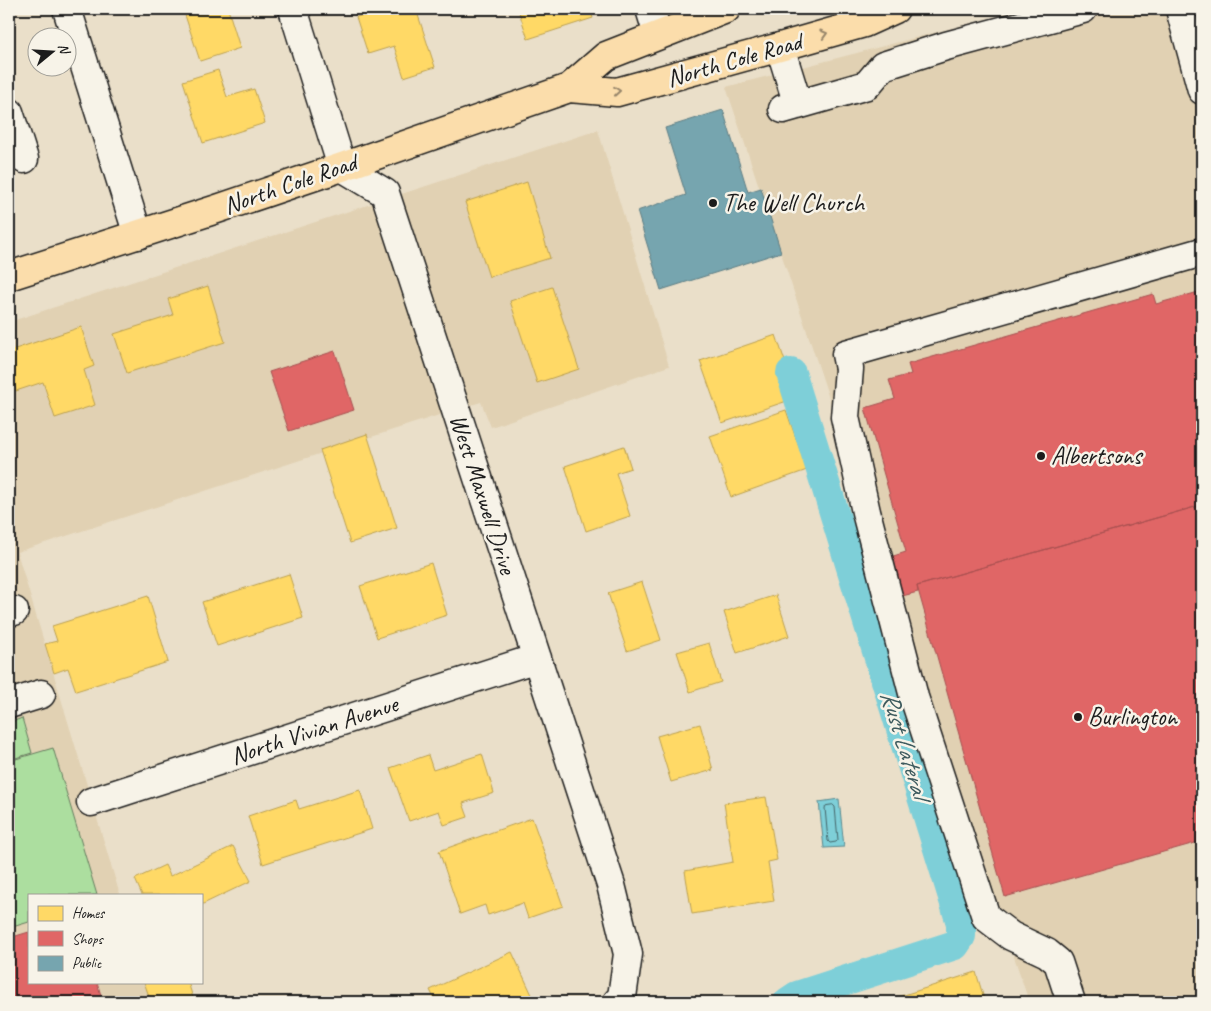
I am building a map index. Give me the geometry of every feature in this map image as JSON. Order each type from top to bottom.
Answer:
[{"type":"main road","name":"North Cole Road","points":[[9,276],[342,167],[569,88],[606,56],[726,9]]},
{"type":"main road","name":"North Cole Road","points":[[569,88],[617,92],[864,23],[895,9]]},
{"type":"street","points":[[67,9],[138,235]]},
{"type":"street","points":[[293,9],[342,167]]},
{"type":"street","points":[[650,9],[658,35]]},
{"type":"street","points":[[780,47],[790,107],[867,85],[883,66],[955,43],[1083,9]]},
{"type":"street","points":[[1180,9],[1202,90]]},
{"type":"street","points":[[9,112],[24,159]]},
{"type":"street","name":"West Maxwell Drive","points":[[342,167],[384,193],[611,885],[628,954],[622,998],[617,1002]]},
{"type":"street","points":[[1071,1002],[1058,962],[1047,953],[1011,936],[986,917],[914,697],[866,512],[845,418],[849,369],[846,354],[1202,252]]},
{"type":"street","name":"North Vivian Avenue","points":[[91,802],[537,658]]},
{"type":"street","points":[[9,704],[41,694]]},
{"type":"shaded area","points":[[1047,9],[1202,9],[1202,1002],[1029,1002],[726,87],[972,23]]},
{"type":"shaded area","points":[[598,130],[669,366],[491,427],[481,402],[17,552],[120,894],[28,894],[28,984],[147,984],[152,1002],[9,1002],[9,322]]},
{"type":"green space","points":[[22,718],[32,753],[9,760],[9,723]]},
{"type":"green space","points":[[53,748],[97,894],[28,894],[28,922],[9,928],[9,761]]},
{"type":"water","points":[[839,799],[844,847],[824,848],[819,802]]},
{"type":"building: Homes","points":[[183,9],[228,9],[240,48],[200,61]]},
{"type":"building: Homes","points":[[381,9],[416,9],[435,67],[404,77],[394,46],[368,54],[356,17]]},
{"type":"building: Homes","points":[[518,9],[590,9],[593,18],[528,39]]},
{"type":"building: Homes","points":[[218,70],[227,97],[254,89],[265,123],[203,143],[183,81]]},
{"type":"building: Homes","points":[[527,182],[550,258],[489,277],[465,202]]},
{"type":"building: Homes","points":[[208,286],[225,342],[127,373],[114,334],[173,315],[168,299]]},
{"type":"building: Homes","points":[[552,287],[579,369],[537,383],[510,301]]},
{"type":"building: Homes","points":[[81,327],[94,366],[84,370],[95,405],[55,418],[43,382],[16,391],[9,368],[9,351]]},
{"type":"building: Homes","points":[[776,335],[790,376],[782,379],[790,400],[722,423],[700,361]]},
{"type":"building: Homes","points":[[786,410],[807,470],[731,497],[710,436]]},
{"type":"building: Homes","points":[[367,434],[397,528],[350,543],[320,450]]},
{"type":"building: Homes","points":[[624,446],[631,468],[616,473],[630,516],[586,531],[565,466]]},
{"type":"building: Homes","points":[[431,563],[447,615],[377,638],[360,586]]},
{"type":"building: Homes","points":[[289,574],[303,618],[217,646],[202,602]]},
{"type":"building: Homes","points":[[642,582],[661,640],[627,651],[608,593]]},
{"type":"building: Homes","points":[[776,595],[789,636],[737,653],[724,612]]},
{"type":"building: Homes","points":[[148,596],[168,662],[76,691],[68,668],[54,673],[45,644],[57,641],[52,626]]},
{"type":"building: Homes","points":[[709,643],[721,682],[690,692],[677,652]]},
{"type":"building: Homes","points":[[700,724],[713,770],[671,782],[657,736]]},
{"type":"building: Homes","points":[[482,754],[494,793],[463,803],[468,817],[444,825],[439,811],[409,821],[390,768],[428,755],[433,770]]},
{"type":"building: Homes","points":[[360,790],[372,829],[263,864],[248,816],[296,800],[299,809]]},
{"type":"building: Homes","points":[[766,797],[777,860],[768,862],[774,901],[692,914],[685,871],[733,862],[724,803]]},
{"type":"building: Homes","points":[[532,818],[563,906],[528,918],[523,903],[488,915],[485,905],[460,914],[439,851]]},
{"type":"building: Homes","points":[[233,846],[251,881],[202,905],[202,894],[142,894],[135,879],[165,865],[170,876]]},
{"type":"building: Homes","points":[[512,952],[533,997],[522,1002],[436,1002],[430,990]]},
{"type":"building: Homes","points":[[976,972],[985,1002],[882,1002]]},
{"type":"building: Homes","points":[[145,984],[189,984],[194,1001],[190,1002],[151,1002]]},
{"type":"building: Shops","name":"Albertsons","points":[[1202,291],[1202,505],[917,586],[918,592],[898,597],[887,558],[906,552],[865,408],[895,399],[889,380],[911,374],[908,364],[1153,294],[1156,304]]},
{"type":"building: Shops","points":[[335,351],[354,410],[289,431],[269,372]]},
{"type":"building: Shops","name":"Burlington","points":[[1202,505],[1202,841],[1005,897],[917,586]]},
{"type":"building: Shops","points":[[28,932],[28,984],[98,984],[103,1002],[9,1002],[9,938]]},
{"type":"building: Public","name":"The Well Church","points":[[723,110],[748,192],[761,188],[781,252],[661,290],[637,211],[686,195],[665,128]]},
{"type":"waterway","name":"Rust Lateral","points":[[788,1002],[797,996],[955,945],[961,936],[961,923],[791,373]]},
{"type":"place","name":"The Well Church","points":[[713,203]]},
{"type":"place","name":"Albertsons","points":[[1041,456]]},
{"type":"place","name":"Burlington","points":[[1078,717]]}]
